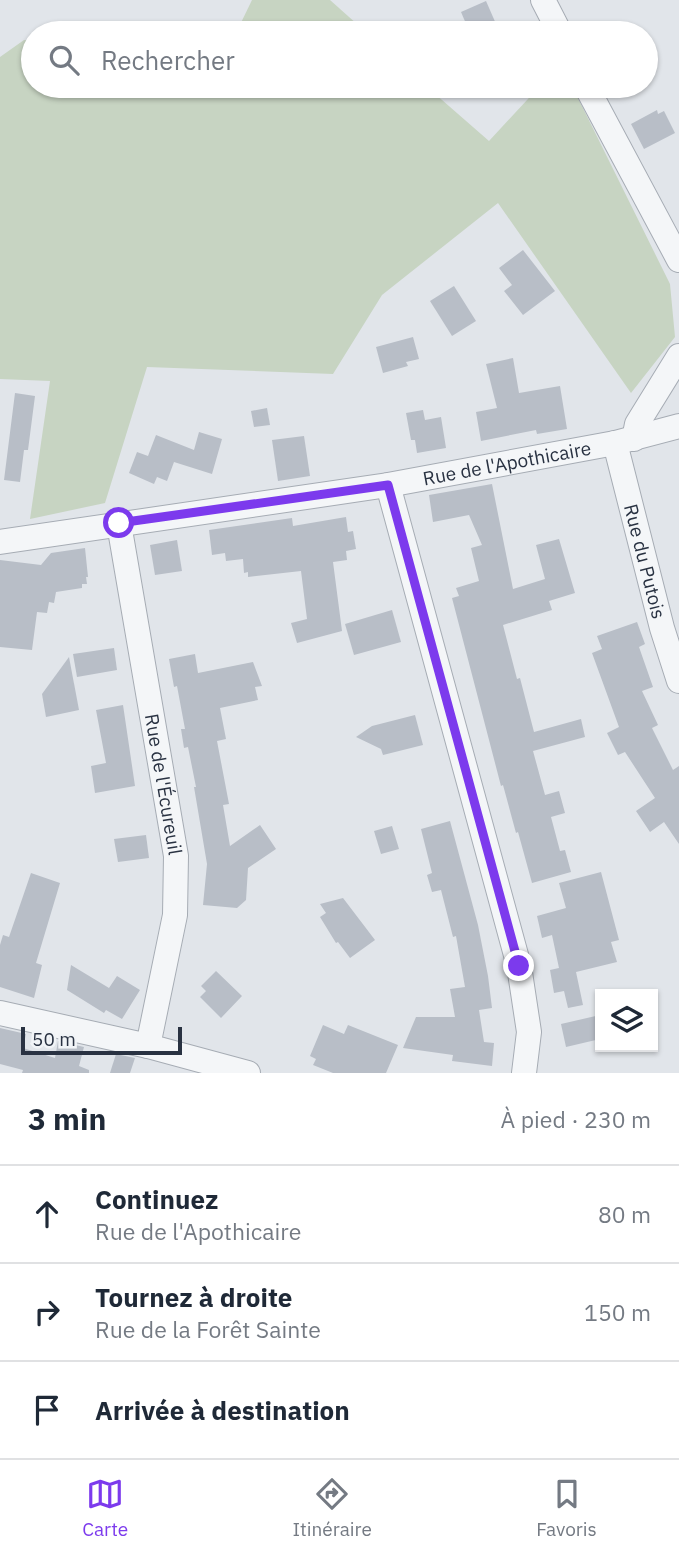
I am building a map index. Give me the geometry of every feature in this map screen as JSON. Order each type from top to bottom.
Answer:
[{"type":"street","points":[[543,0],[554,21]]},
{"type":"street","points":[[592,98],[679,260]]},
{"type":"street","points":[[625,441],[679,356]]},
{"type":"street","name":"Rue de l'Apothicaire","points":[[0,542],[388,485],[625,441],[679,426]]},
{"type":"street","name":"Rue du Putois","points":[[625,441],[671,625],[679,681]]},
{"type":"street","points":[[388,485],[519,966],[529,1032],[524,1073]]},
{"type":"street","name":"Rue de l'Écureuil","points":[[119,523],[176,856],[175,915],[148,1045]]},
{"type":"street","points":[[0,1013],[148,1045],[248,1073]]},
{"type":"green space","points":[[252,0],[330,0],[354,21],[242,21]]},
{"type":"green space","points":[[21,42],[21,98],[440,98],[489,141],[529,98],[578,98],[670,284],[675,337],[631,393],[498,203],[382,295],[333,374],[147,367],[105,503],[30,519],[50,381],[0,379],[0,57]]},
{"type":"building","points":[[486,1],[495,21],[465,21],[461,12]]},
{"type":"building","points":[[657,110],[658,114],[664,111],[675,133],[644,149],[631,124]]},
{"type":"building","points":[[523,250],[555,291],[523,315],[504,291],[512,285],[499,268]]},
{"type":"building","points":[[454,286],[476,321],[452,336],[430,301]]},
{"type":"building","points":[[413,337],[419,359],[406,362],[408,366],[383,373],[376,347]]},
{"type":"building","points":[[513,358],[519,393],[560,386],[567,429],[537,434],[536,430],[481,441],[476,412],[497,408],[486,364]]},
{"type":"building","points":[[15,393],[35,396],[28,450],[24,450],[20,482],[4,480]]},
{"type":"building","points":[[267,408],[270,425],[254,427],[251,411]]},
{"type":"building","points":[[423,410],[425,420],[441,417],[446,448],[417,453],[415,440],[411,440],[406,413]]},
{"type":"building","points":[[199,432],[222,439],[212,474],[174,462],[167,481],[157,477],[154,484],[129,473],[137,452],[148,456],[156,435],[194,450]]},
{"type":"building","points":[[304,436],[310,476],[278,481],[272,440]]},
{"type":"building","points":[[492,484],[513,589],[545,579],[536,545],[559,539],[575,593],[549,601],[552,610],[503,625],[534,732],[581,719],[585,737],[533,751],[545,795],[559,791],[565,813],[551,817],[560,851],[565,850],[571,872],[532,883],[503,785],[501,786],[452,598],[459,596],[456,588],[479,581],[471,548],[482,545],[469,515],[433,522],[429,495]]},
{"type":"building","points":[[346,517],[348,532],[353,531],[356,549],[346,551],[347,560],[333,562],[342,631],[297,643],[291,623],[307,619],[301,571],[248,577],[248,572],[244,573],[243,559],[226,561],[225,553],[212,555],[209,530],[292,518],[293,526]]},
{"type":"building","points":[[177,540],[182,571],[155,575],[150,545]]},
{"type":"building","points":[[85,548],[87,584],[82,584],[82,588],[56,592],[54,603],[49,602],[47,613],[37,612],[32,650],[0,647],[0,560],[41,565],[51,553]]},
{"type":"building","points":[[392,610],[401,642],[354,655],[345,624]]},
{"type":"building","points":[[637,622],[645,644],[639,647],[653,687],[642,691],[658,725],[652,728],[673,770],[679,766],[679,844],[664,822],[650,832],[636,811],[655,798],[625,752],[618,755],[607,733],[619,727],[592,653],[602,649],[597,636]]},
{"type":"building","points":[[114,648],[117,670],[77,677],[73,654]]},
{"type":"building","points":[[195,654],[198,673],[253,662],[262,686],[255,687],[258,700],[220,708],[226,739],[217,741],[229,804],[223,805],[230,846],[260,825],[276,849],[248,868],[246,900],[237,908],[203,905],[207,864],[196,787],[188,747],[184,748],[181,729],[185,729],[169,659]]},
{"type":"building","points":[[69,657],[79,710],[46,717],[42,694]]},
{"type":"building","points":[[123,705],[135,786],[95,793],[91,766],[106,763],[96,710]]},
{"type":"building","points":[[415,715],[423,745],[383,755],[381,749],[356,737],[372,726]]},
{"type":"building","points":[[450,821],[478,925],[488,976],[492,1008],[479,1010],[484,1042],[494,1043],[492,1066],[452,1061],[453,1055],[403,1048],[416,1017],[455,1017],[450,989],[465,987],[456,936],[453,937],[441,890],[432,892],[427,875],[432,873],[421,829]]},
{"type":"building","points":[[392,826],[399,849],[381,854],[374,831]]},
{"type":"building","points":[[146,835],[149,858],[118,862],[114,839]]},
{"type":"building","points":[[601,872],[619,940],[611,942],[617,962],[576,972],[583,1005],[568,1008],[564,991],[554,993],[550,970],[559,968],[552,935],[542,938],[537,916],[566,908],[559,883]]},
{"type":"building","points":[[31,873],[60,883],[36,963],[42,965],[34,998],[0,987],[0,945],[3,935],[9,937]]},
{"type":"building","points":[[343,898],[375,940],[350,958],[338,942],[336,943],[320,917],[326,913],[320,904]]},
{"type":"building","points":[[71,965],[109,988],[117,976],[140,990],[122,1019],[106,1010],[104,1013],[67,990]]},
{"type":"building","points":[[216,971],[242,996],[221,1018],[200,997],[206,991],[201,986]]},
{"type":"building","points":[[595,1016],[595,1040],[566,1047],[561,1024]]},
{"type":"building","points":[[323,1025],[344,1034],[348,1025],[398,1045],[386,1073],[333,1073],[313,1065],[316,1059],[310,1056]]},
{"type":"building","points":[[0,1028],[26,1034],[23,1048],[55,1058],[58,1041],[84,1047],[79,1066],[89,1070],[89,1073],[22,1073],[23,1070],[0,1064]]},
{"type":"building","points":[[116,1054],[135,1058],[130,1073],[110,1073]]},
{"type":"route","points":[[119,523],[388,485],[519,966]]}]
